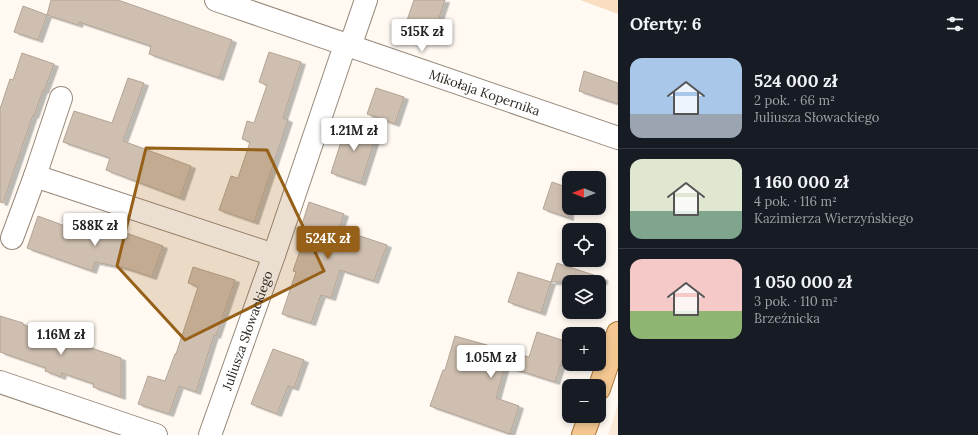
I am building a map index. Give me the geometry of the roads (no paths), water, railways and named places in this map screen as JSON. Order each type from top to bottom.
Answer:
[{"type":"main road","points":[[602,379],[618,333]]},
{"type":"main road","points":[[583,435],[587,423]]},
{"type":"street","name":"Mikołaja Kopernika","points":[[216,0],[618,138]]},
{"type":"street","name":"Juliusza Słowackiego","points":[[210,435],[274,255],[342,54],[354,35],[366,0]]},
{"type":"street","points":[[12,238],[35,176],[61,98]]},
{"type":"street","points":[[35,176],[274,255]]},
{"type":"street","points":[[0,382],[156,435]]}]
